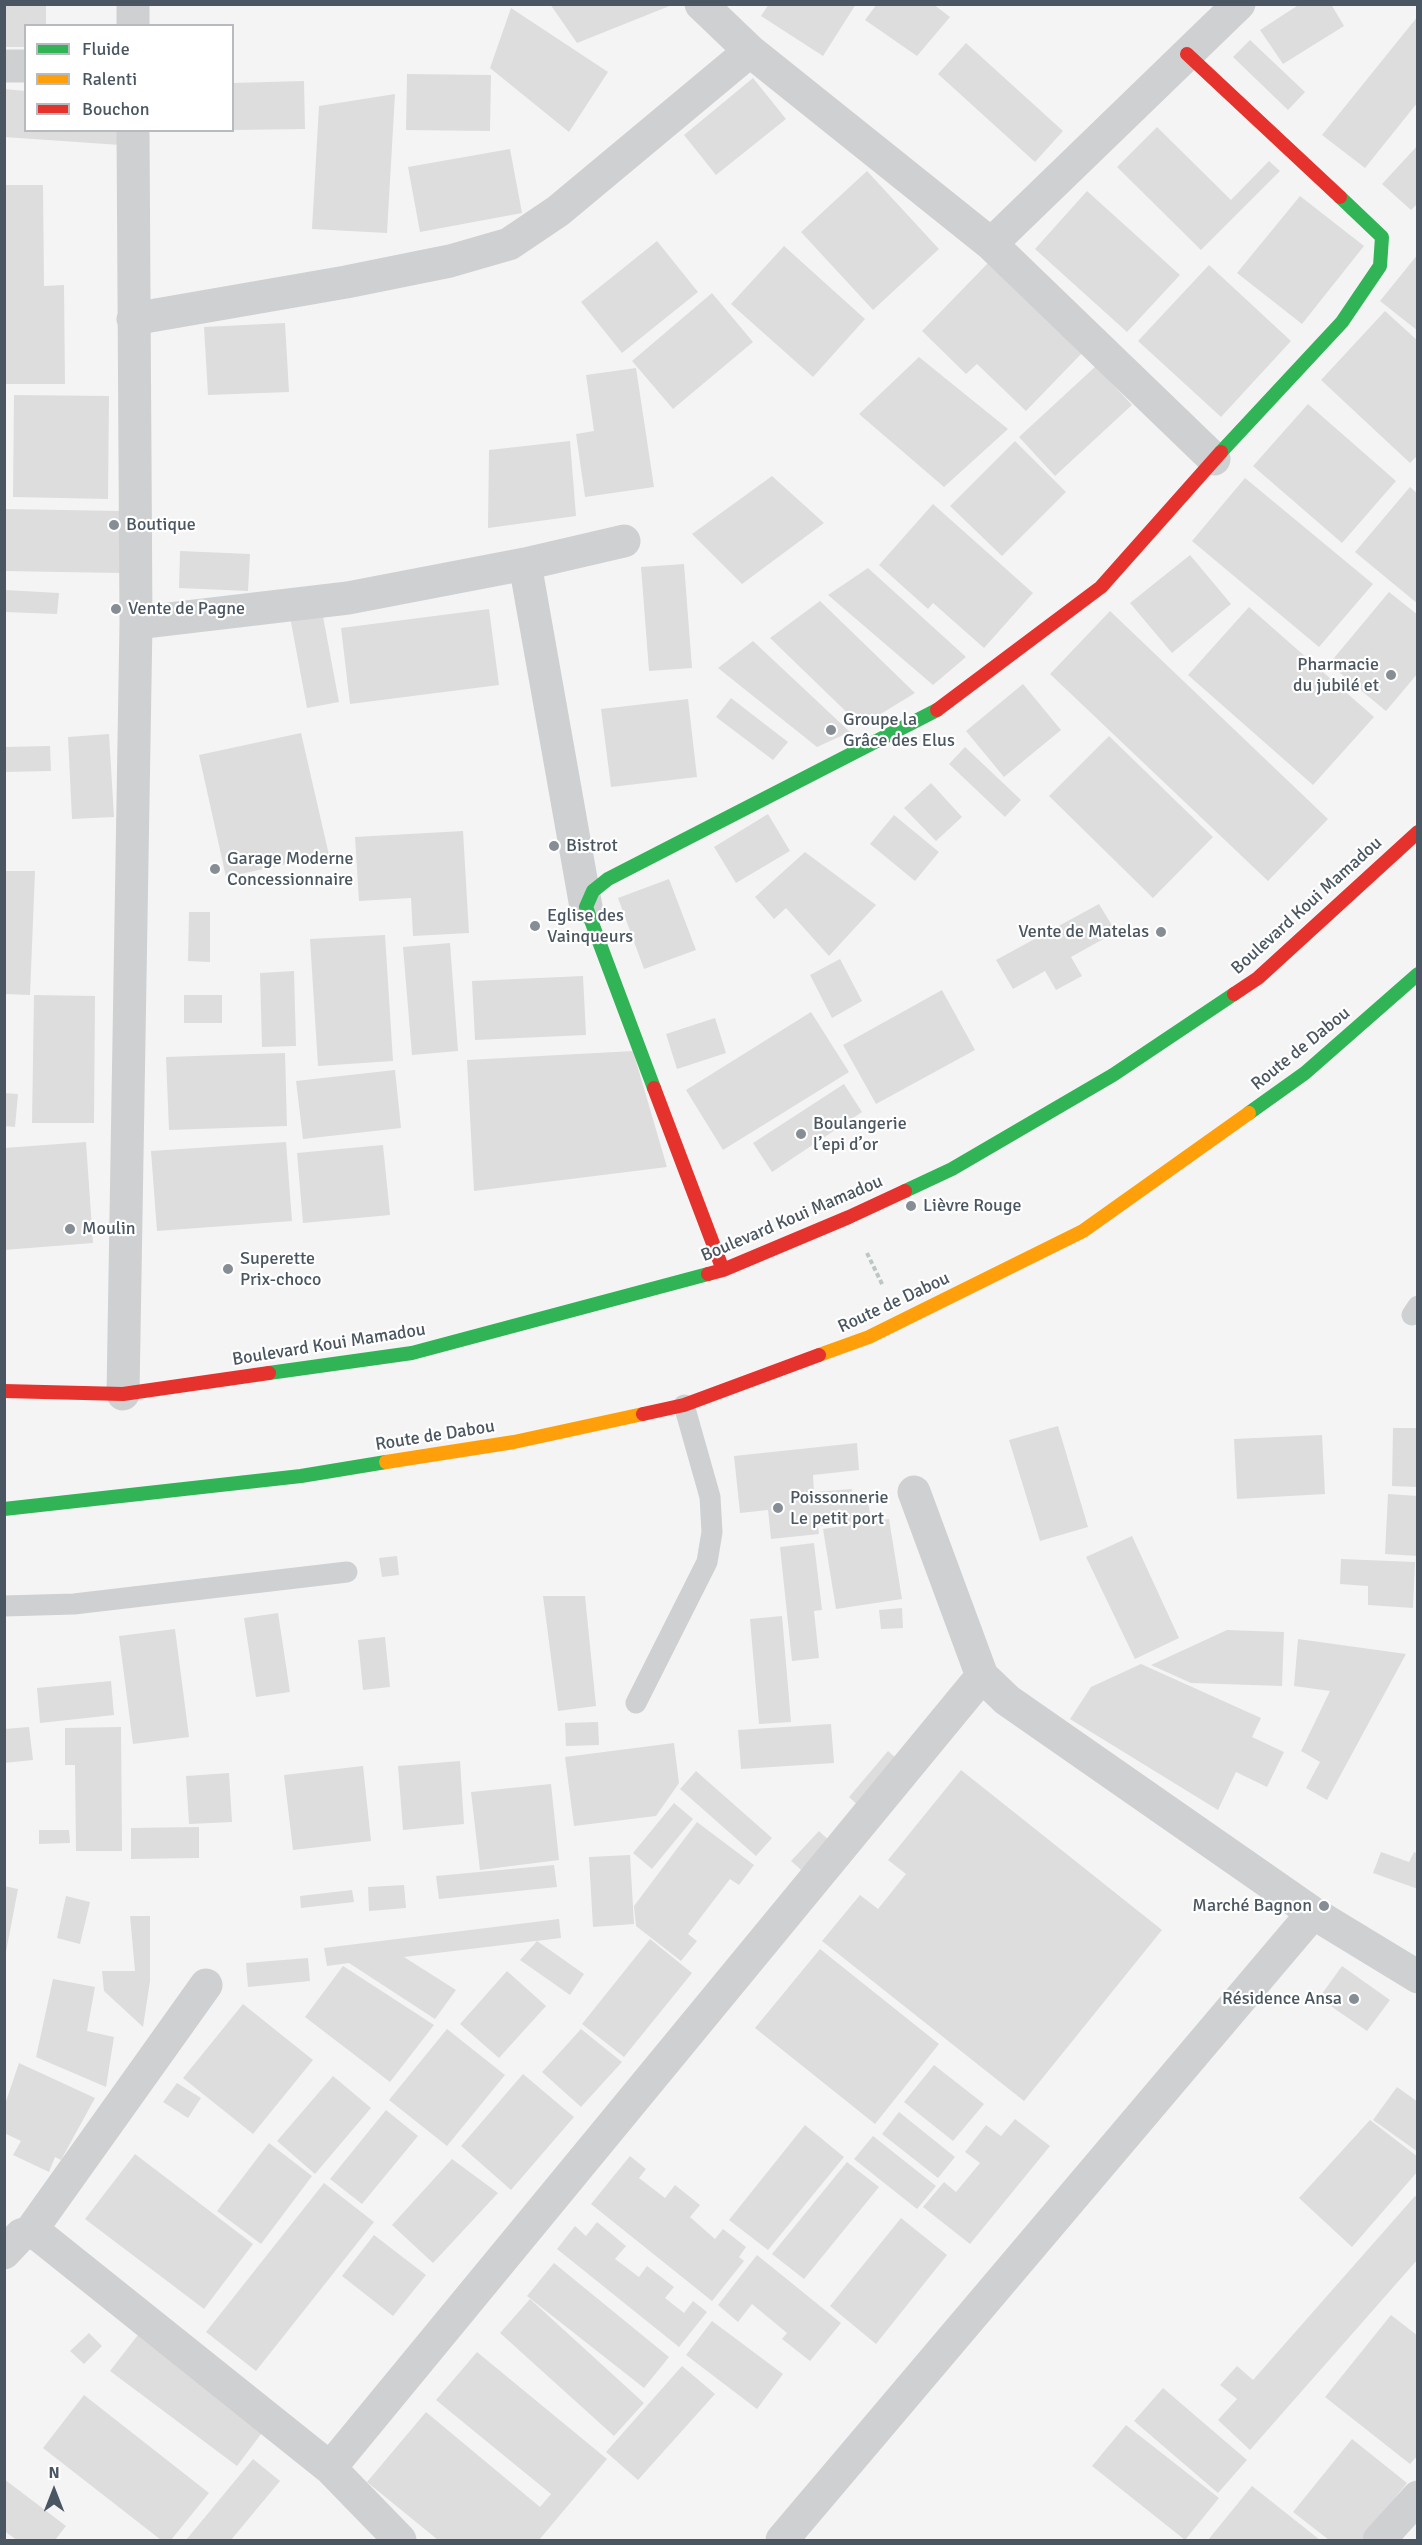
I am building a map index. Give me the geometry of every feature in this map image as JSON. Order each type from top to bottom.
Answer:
[{"type":"main road","points":[[723,1270],[586,907],[593,891],[608,879],[945,706],[1101,587],[1214,459],[1342,322],[1380,266],[1382,237],[1188,54]]},
{"type":"main road","name":"Boulevard Koui Mamadou","points":[[4,1391],[123,1394],[412,1353],[723,1270],[849,1217],[952,1169],[1113,1075],[1248,985],[1418,832]]},
{"type":"main road","name":"Route de Dabou","points":[[4,1509],[301,1476],[514,1442],[684,1405],[869,1337],[1083,1231],[1305,1073],[1418,974]]},
{"type":"street","points":[[133,4],[133,24]]},
{"type":"street","points":[[701,4],[750,51],[991,244],[1214,459]]},
{"type":"street","points":[[991,244],[1239,4]]},
{"type":"street","points":[[134,319],[346,282],[450,261],[509,244],[558,211],[750,51]]},
{"type":"street","points":[[4,66],[24,66]]},
{"type":"street","points":[[123,1394],[136,623],[134,132]]},
{"type":"street","points":[[136,623],[348,598],[525,564],[624,541]]},
{"type":"street","points":[[525,564],[586,907]]},
{"type":"street","points":[[914,1492],[982,1676],[1007,1700],[1313,1913],[1418,1977]]},
{"type":"street","points":[[330,2468],[982,1676]]},
{"type":"street","points":[[782,2541],[1313,1913]]},
{"type":"street","points":[[4,2253],[21,2235],[30,2232],[206,1985]]},
{"type":"street","points":[[30,2232],[40,2236],[330,2468],[400,2541]]},
{"type":"street","points":[[1379,2541],[1418,2497]]},
{"type":"lane","points":[[636,1702],[707,1562],[712,1532],[710,1497],[684,1405]]},
{"type":"lane","points":[[4,1606],[74,1604],[347,1572]]},
{"type":"path","points":[[849,1217],[901,1322]]},
{"type":"building","points":[[550,4],[672,4],[672,5],[577,43]]},
{"type":"building","points":[[769,4],[856,4],[823,56],[761,16]]},
{"type":"building","points":[[877,4],[933,4],[950,17],[917,56],[865,20]]},
{"type":"building","points":[[1300,4],[1331,4],[1344,26],[1283,64],[1260,30]]},
{"type":"building","points":[[4,5],[46,5],[46,24],[24,24],[24,47],[4,47]]},
{"type":"building","points":[[511,8],[608,72],[569,132],[490,68]]},
{"type":"building","points":[[1418,16],[1418,102],[1365,168],[1322,135]]},
{"type":"building","points":[[1250,40],[1305,92],[1288,110],[1233,57]]},
{"type":"building","points":[[966,43],[1063,131],[1035,162],[938,74]]},
{"type":"building","points":[[407,74],[491,75],[490,131],[406,130]]},
{"type":"building","points":[[753,78],[786,119],[716,175],[684,135]]},
{"type":"building","points":[[304,81],[305,129],[234,130],[234,83]]},
{"type":"building","points":[[4,89],[24,91],[24,132],[121,132],[120,145],[4,137]]},
{"type":"building","points":[[395,94],[387,233],[312,229],[319,106]]},
{"type":"building","points":[[1157,127],[1231,200],[1269,161],[1280,171],[1201,250],[1117,167]]},
{"type":"building","points":[[1418,145],[1418,203],[1411,210],[1382,184]]},
{"type":"building","points":[[510,149],[522,213],[420,232],[408,167]]},
{"type":"building","points":[[867,171],[939,249],[873,310],[801,232]]},
{"type":"building","points":[[4,185],[43,185],[44,286],[64,285],[65,384],[4,384]]},
{"type":"building","points":[[1087,191],[1180,275],[1127,332],[1035,249]]},
{"type":"building","points":[[1300,196],[1364,246],[1302,324],[1237,273]]},
{"type":"building","points":[[657,241],[698,292],[622,353],[581,302]]},
{"type":"building","points":[[784,246],[865,319],[813,377],[731,304]]},
{"type":"building","points":[[1418,254],[1418,331],[1380,301]]},
{"type":"building","points":[[988,263],[1082,353],[1026,411],[977,364],[966,374],[922,331]]},
{"type":"building","points":[[1209,265],[1291,341],[1221,417],[1138,341]]},
{"type":"building","points":[[712,293],[753,342],[673,409],[632,361]]},
{"type":"building","points":[[1385,311],[1418,341],[1418,455],[1410,463],[1321,380]]},
{"type":"building","points":[[285,323],[289,392],[208,395],[204,327]]},
{"type":"building","points":[[919,357],[1008,429],[944,487],[859,414]]},
{"type":"building","points":[[1096,366],[1132,405],[1055,476],[1019,437]]},
{"type":"building","points":[[636,368],[654,487],[585,497],[576,434],[594,431],[586,375]]},
{"type":"building","points":[[14,395],[109,396],[108,499],[13,497]]},
{"type":"building","points":[[1308,404],[1396,481],[1342,543],[1253,466]]},
{"type":"building","points":[[570,441],[576,516],[488,528],[489,450]]},
{"type":"building","points":[[1015,441],[1066,492],[1002,556],[950,506]]},
{"type":"building","points":[[772,476],[824,523],[742,584],[692,534]]},
{"type":"building","points":[[1245,478],[1373,584],[1319,647],[1192,541]]},
{"type":"building","points":[[1410,487],[1418,494],[1418,604],[1355,552]]},
{"type":"building","points":[[933,504],[1033,593],[984,648],[933,603],[928,609],[879,565]]},
{"type":"building","points":[[4,509],[122,511],[120,573],[4,571]]},
{"type":"building","points":[[180,551],[250,554],[248,591],[179,588]]},
{"type":"building","points":[[1190,555],[1231,604],[1172,653],[1130,603]]},
{"type":"building","points":[[684,564],[692,668],[649,671],[641,567]]},
{"type":"building","points":[[868,568],[966,657],[933,685],[828,595]]},
{"type":"building","points":[[5,590],[59,593],[57,614],[5,612]]},
{"type":"building","points":[[1389,592],[1418,615],[1418,673],[1386,711],[1329,664]]},
{"type":"building","points":[[820,601],[915,693],[861,726],[770,638]]},
{"type":"building","points":[[1249,607],[1374,717],[1313,785],[1188,675]]},
{"type":"building","points":[[489,609],[499,685],[350,704],[341,628]]},
{"type":"building","points":[[322,611],[339,702],[307,708],[290,617]]},
{"type":"building","points":[[1110,611],[1328,819],[1268,881],[1050,674]]},
{"type":"building","points":[[753,641],[850,732],[817,747],[718,668]]},
{"type":"building","points":[[1023,684],[1061,730],[1004,777],[966,731]]},
{"type":"building","points":[[731,698],[788,742],[773,760],[716,717]]},
{"type":"building","points":[[688,699],[697,777],[611,787],[601,709]]},
{"type":"building","points":[[301,733],[329,855],[226,877],[199,755]]},
{"type":"building","points":[[109,734],[114,817],[72,819],[68,737]]},
{"type":"building","points":[[1109,736],[1213,837],[1153,898],[1049,796]]},
{"type":"building","points":[[50,746],[51,771],[4,772],[4,747]]},
{"type":"building","points":[[965,747],[1021,800],[1005,817],[949,764]]},
{"type":"building","points":[[931,783],[962,817],[936,841],[904,808]]},
{"type":"building","points":[[768,814],[790,851],[736,883],[714,847]]},
{"type":"building","points":[[894,815],[939,852],[915,881],[870,844]]},
{"type":"building","points":[[463,831],[469,933],[413,936],[411,898],[359,901],[355,837]]},
{"type":"building","points":[[805,852],[876,905],[829,956],[786,908],[774,919],[755,897]]},
{"type":"building","points":[[4,871],[35,871],[30,995],[4,994]]},
{"type":"building","points":[[669,879],[696,950],[644,969],[618,898]]},
{"type":"building","points":[[1099,904],[1116,932],[1071,957],[1082,976],[1056,990],[1045,971],[1013,989],[996,960]]},
{"type":"building","points":[[189,912],[210,912],[210,962],[188,961]]},
{"type":"building","points":[[385,935],[393,1061],[318,1066],[310,939]]},
{"type":"building","points":[[450,943],[458,1051],[412,1055],[403,947]]},
{"type":"building","points":[[840,959],[862,1001],[832,1018],[810,975]]},
{"type":"building","points":[[294,971],[296,1046],[262,1047],[260,973]]},
{"type":"building","points":[[583,976],[586,1035],[475,1040],[472,981]]},
{"type":"building","points":[[942,990],[975,1050],[876,1104],[843,1045]]},
{"type":"building","points":[[34,995],[95,996],[94,1123],[32,1123]]},
{"type":"building","points":[[184,995],[222,995],[222,1023],[184,1023]]},
{"type":"building","points":[[811,1012],[849,1072],[723,1150],[686,1090]]},
{"type":"building","points":[[715,1018],[726,1053],[677,1069],[666,1034]]},
{"type":"building","points":[[633,1051],[667,1167],[474,1191],[467,1060]]},
{"type":"building","points":[[285,1053],[287,1126],[169,1130],[166,1057]]},
{"type":"building","points":[[395,1070],[401,1128],[303,1139],[296,1081]]},
{"type":"building","points":[[844,1084],[862,1112],[772,1172],[753,1143]]},
{"type":"building","points":[[4,1093],[18,1094],[15,1127],[4,1126]]},
{"type":"building","points":[[86,1142],[93,1243],[4,1250],[4,1148]]},
{"type":"building","points":[[286,1142],[292,1221],[157,1231],[151,1151]]},
{"type":"building","points":[[383,1145],[390,1215],[303,1223],[297,1153]]},
{"type":"building","points":[[1058,1426],[1088,1527],[1040,1541],[1009,1440]]},
{"type":"building","points":[[1393,1428],[1418,1428],[1418,1487],[1392,1486]]},
{"type":"building","points":[[1322,1435],[1325,1494],[1237,1499],[1234,1439]]},
{"type":"building","points":[[857,1443],[859,1470],[813,1475],[814,1492],[852,1489],[853,1502],[868,1500],[871,1520],[818,1526],[819,1534],[771,1539],[768,1510],[740,1513],[734,1456]]},
{"type":"building","points":[[1388,1494],[1418,1496],[1418,1556],[1385,1554]]},
{"type":"building","points":[[889,1519],[902,1599],[836,1609],[823,1529]]},
{"type":"building","points":[[1132,1536],[1179,1638],[1135,1659],[1086,1557]]},
{"type":"building","points":[[814,1543],[822,1610],[814,1611],[819,1658],[792,1661],[780,1547]]},
{"type":"building","points":[[397,1556],[399,1575],[382,1577],[379,1558]]},
{"type":"building","points":[[1341,1559],[1415,1562],[1413,1608],[1368,1605],[1368,1586],[1340,1584]]},
{"type":"building","points":[[543,1596],[585,1596],[596,1706],[558,1711]]},
{"type":"building","points":[[902,1608],[903,1628],[881,1629],[879,1610]]},
{"type":"building","points":[[278,1613],[290,1692],[256,1697],[244,1618]]},
{"type":"building","points":[[782,1616],[791,1722],[759,1724],[750,1619]]},
{"type":"building","points":[[175,1629],[189,1737],[133,1744],[119,1636]]},
{"type":"building","points":[[1227,1630],[1284,1632],[1282,1686],[1191,1683],[1151,1665]]},
{"type":"building","points":[[385,1637],[390,1687],[363,1690],[358,1640]]},
{"type":"building","points":[[1298,1639],[1406,1654],[1327,1800],[1306,1788],[1320,1762],[1301,1751],[1330,1691],[1294,1686]]},
{"type":"building","points":[[1141,1664],[1261,1718],[1252,1737],[1284,1752],[1267,1787],[1236,1772],[1218,1810],[1070,1719],[1091,1687]]},
{"type":"building","points":[[111,1681],[114,1715],[40,1723],[37,1688]]},
{"type":"building","points":[[598,1722],[599,1745],[566,1746],[565,1723]]},
{"type":"building","points":[[831,1724],[834,1763],[741,1769],[738,1730]]},
{"type":"building","points":[[29,1727],[33,1760],[4,1763],[4,1729]]},
{"type":"building","points":[[121,1727],[122,1851],[76,1851],[75,1765],[65,1765],[65,1728]]},
{"type":"building","points":[[674,1743],[679,1783],[656,1816],[574,1826],[565,1757]]},
{"type":"building","points":[[888,1751],[904,1765],[864,1811],[849,1797]]},
{"type":"building","points":[[460,1761],[464,1824],[403,1830],[398,1766]]},
{"type":"building","points":[[363,1766],[371,1841],[293,1850],[284,1775]]},
{"type":"building","points":[[961,1770],[1162,1930],[1024,2101],[822,1941],[860,1895],[878,1909],[906,1874],[888,1860]]},
{"type":"building","points":[[696,1771],[772,1838],[756,1856],[680,1789]]},
{"type":"building","points":[[229,1773],[232,1822],[189,1824],[186,1776]]},
{"type":"building","points":[[551,1784],[559,1860],[480,1870],[471,1792]]},
{"type":"building","points":[[674,1803],[693,1819],[652,1869],[633,1853]]},
{"type":"building","points":[[697,1822],[754,1865],[739,1885],[730,1879],[688,1934],[697,1941],[681,1961],[636,1926],[634,1906]]},
{"type":"building","points":[[199,1827],[199,1858],[131,1859],[131,1828]]},
{"type":"building","points":[[39,1830],[69,1830],[70,1843],[39,1844]]},
{"type":"building","points":[[819,1831],[835,1846],[808,1876],[791,1861]]},
{"type":"building","points":[[1381,1852],[1409,1862],[1414,1852],[1418,1854],[1418,1889],[1373,1873]]},
{"type":"building","points":[[630,1855],[634,1924],[593,1927],[589,1857]]},
{"type":"building","points":[[554,1865],[557,1887],[439,1899],[436,1876]]},
{"type":"building","points":[[404,1885],[406,1908],[369,1911],[368,1887]]},
{"type":"building","points":[[4,1886],[18,1889],[6,1952],[4,1952]]},
{"type":"building","points":[[352,1890],[354,1902],[301,1908],[300,1896]]},
{"type":"building","points":[[66,1896],[90,1902],[80,1944],[57,1938]]},
{"type":"building","points":[[130,1916],[150,1916],[150,1981],[143,2027],[104,1991],[102,1971],[135,1971]]},
{"type":"building","points":[[559,1919],[561,1938],[404,1957],[456,1990],[435,2019],[349,1963],[327,1966],[324,1948]]},
{"type":"building","points":[[650,1939],[692,1973],[624,2057],[582,2024]]},
{"type":"building","points":[[537,1941],[584,1974],[570,1995],[520,1960]]},
{"type":"building","points":[[820,1949],[939,2044],[875,2124],[755,2028]]},
{"type":"building","points":[[308,1958],[310,1981],[248,1987],[246,1963]]},
{"type":"building","points":[[343,1966],[434,2025],[390,2082],[305,2017]]},
{"type":"building","name":"Résidence Ansa","points":[[1342,1966],[1390,2000],[1367,2031],[1319,1998]]},
{"type":"building","points":[[507,1971],[546,2006],[499,2058],[460,2024]]},
{"type":"building","points":[[53,1979],[95,1987],[87,2031],[114,2037],[106,2087],[36,2057]]},
{"type":"building","points":[[243,2004],[313,2060],[253,2134],[183,2078]]},
{"type":"building","points":[[447,2029],[505,2075],[447,2146],[389,2100]]},
{"type":"building","points":[[581,2029],[622,2062],[581,2107],[542,2072]]},
{"type":"building","points":[[19,2063],[95,2098],[61,2160],[55,2157],[49,2172],[13,2155],[21,2141],[4,2133],[4,2107]]},
{"type":"building","points":[[934,2065],[984,2104],[953,2141],[904,2102]]},
{"type":"building","points":[[523,2074],[574,2117],[511,2190],[461,2146]]},
{"type":"building","points":[[333,2076],[371,2108],[315,2174],[277,2141]]},
{"type":"building","points":[[177,2083],[201,2098],[188,2118],[163,2102]]},
{"type":"building","points":[[1397,2087],[1418,2102],[1418,2152],[1373,2120]]},
{"type":"building","points":[[386,2110],[418,2136],[362,2204],[330,2179]]},
{"type":"building","points":[[899,2112],[955,2157],[938,2178],[882,2134]]},
{"type":"building","points":[[1015,2119],[1050,2146],[970,2244],[923,2207],[944,2182],[956,2192],[980,2163],[965,2152],[986,2125],[1001,2136]]},
{"type":"building","points":[[1370,2120],[1418,2157],[1418,2171],[1352,2247],[1299,2198]]},
{"type":"building","points":[[805,2125],[844,2157],[768,2250],[729,2220]]},
{"type":"building","points":[[873,2136],[936,2186],[917,2209],[854,2159]]},
{"type":"building","points":[[269,2143],[312,2176],[261,2244],[217,2211]]},
{"type":"building","points":[[135,2154],[253,2244],[204,2309],[85,2219]]},
{"type":"building","points":[[630,2156],[646,2169],[639,2178],[665,2198],[675,2185],[700,2205],[690,2217],[715,2239],[723,2229],[746,2247],[739,2257],[744,2261],[712,2301],[591,2204]]},
{"type":"building","points":[[452,2159],[498,2193],[433,2263],[392,2225]]},
{"type":"building","points":[[847,2162],[879,2187],[804,2279],[772,2254]]},
{"type":"building","points":[[324,2183],[374,2222],[256,2371],[206,2332]]},
{"type":"building","points":[[1415,2196],[1418,2198],[1418,2259],[1250,2450],[1218,2420],[1237,2399],[1220,2385],[1237,2366],[1253,2380]]},
{"type":"building","points":[[901,2218],[947,2255],[876,2344],[830,2306]]},
{"type":"building","points":[[597,2222],[626,2246],[615,2259],[639,2277],[647,2266],[674,2287],[665,2298],[684,2313],[693,2301],[707,2312],[679,2347],[557,2249],[575,2226],[586,2236]]},
{"type":"building","points":[[374,2235],[426,2275],[393,2316],[342,2276]]},
{"type":"building","points":[[757,2255],[841,2323],[810,2361],[782,2339],[787,2333],[752,2304],[738,2322],[718,2305]]},
{"type":"building","points":[[554,2263],[669,2357],[644,2388],[527,2296]]},
{"type":"building","points":[[530,2299],[644,2403],[614,2436],[500,2333]]},
{"type":"building","points":[[1391,2315],[1418,2336],[1418,2455],[1410,2464],[1325,2397]]},
{"type":"building","points":[[712,2321],[783,2374],[757,2409],[686,2355]]},
{"type":"building","points":[[141,2331],[267,2426],[237,2466],[110,2371]]},
{"type":"building","points":[[89,2333],[102,2346],[84,2364],[70,2351]]},
{"type":"building","points":[[477,2352],[607,2459],[539,2540],[438,2540],[367,2482],[426,2412],[540,2507],[551,2494],[436,2400]]},
{"type":"building","points":[[682,2366],[715,2394],[638,2480],[606,2452]]},
{"type":"building","points":[[1163,2388],[1247,2460],[1218,2493],[1134,2421]]},
{"type":"building","points":[[84,2395],[209,2493],[171,2540],[161,2540],[43,2448]]},
{"type":"building","points":[[1126,2425],[1219,2498],[1185,2540],[1092,2466]]},
{"type":"building","points":[[1352,2439],[1407,2483],[1361,2540],[1329,2540],[1293,2512]]},
{"type":"building","points":[[253,2459],[280,2481],[231,2540],[186,2540]]},
{"type":"building","points":[[4,2479],[66,2526],[55,2540],[17,2540],[4,2531]]},
{"type":"building","points":[[1252,2486],[1320,2540],[1208,2540]]},
{"type":"traffic: fast","points":[[1221,452],[1342,322],[1380,266],[1382,237],[1340,197]]},
{"type":"traffic: fast","points":[[654,1088],[586,907],[593,891],[608,879],[937,710]]},
{"type":"traffic: fast","points":[[1249,1113],[1305,1073],[1418,974]]},
{"type":"traffic: fast","points":[[905,1191],[952,1169],[1113,1075],[1234,994]]},
{"type":"traffic: fast","points":[[269,1373],[412,1353],[708,1274]]},
{"type":"traffic: fast","points":[[4,1509],[301,1476],[386,1462]]},
{"type":"traffic: slow","points":[[819,1355],[869,1337],[1083,1231],[1249,1113]]},
{"type":"traffic: slow","points":[[386,1462],[514,1442],[643,1414]]},
{"type":"traffic: jam","points":[[1187,54],[1340,197]]},
{"type":"traffic: jam","points":[[937,710],[1101,587],[1221,452]]},
{"type":"traffic: jam","points":[[1234,994],[1258,978],[1418,832]]},
{"type":"traffic: jam","points":[[654,1088],[723,1270]]},
{"type":"traffic: jam","points":[[708,1274],[723,1270],[849,1217],[905,1191]]},
{"type":"traffic: jam","points":[[643,1414],[684,1405],[819,1355]]},
{"type":"traffic: jam","points":[[4,1391],[123,1394],[269,1373]]},
{"type":"place","name":"Boutique","points":[[114,525]]},
{"type":"place","name":"Vente de Pagne","points":[[116,609]]},
{"type":"place","name":"Pharmacie du jubilé et","points":[[1391,675]]},
{"type":"place","name":"Groupe la Grâce des Elus","points":[[831,730]]},
{"type":"place","name":"Bistrot","points":[[554,846]]},
{"type":"place","name":"Garage Moderne Concessionnaire","points":[[215,869]]},
{"type":"place","name":"Eglise des Vainqueurs","points":[[535,926]]},
{"type":"place","name":"Vente de Matelas","points":[[1161,932]]},
{"type":"place","name":"Boulangerie l’epi d’or","points":[[801,1134]]},
{"type":"place","name":"Lièvre Rouge","points":[[911,1206]]},
{"type":"place","name":"Moulin","points":[[70,1229]]},
{"type":"place","name":"Superette Prix-choco","points":[[228,1269]]},
{"type":"place","name":"Poissonnerie Le petit port","points":[[778,1508]]},
{"type":"place","name":"Marché Bagnon","points":[[1324,1906]]},
{"type":"place","name":"Résidence Ansa","points":[[1354,1999]]}]
